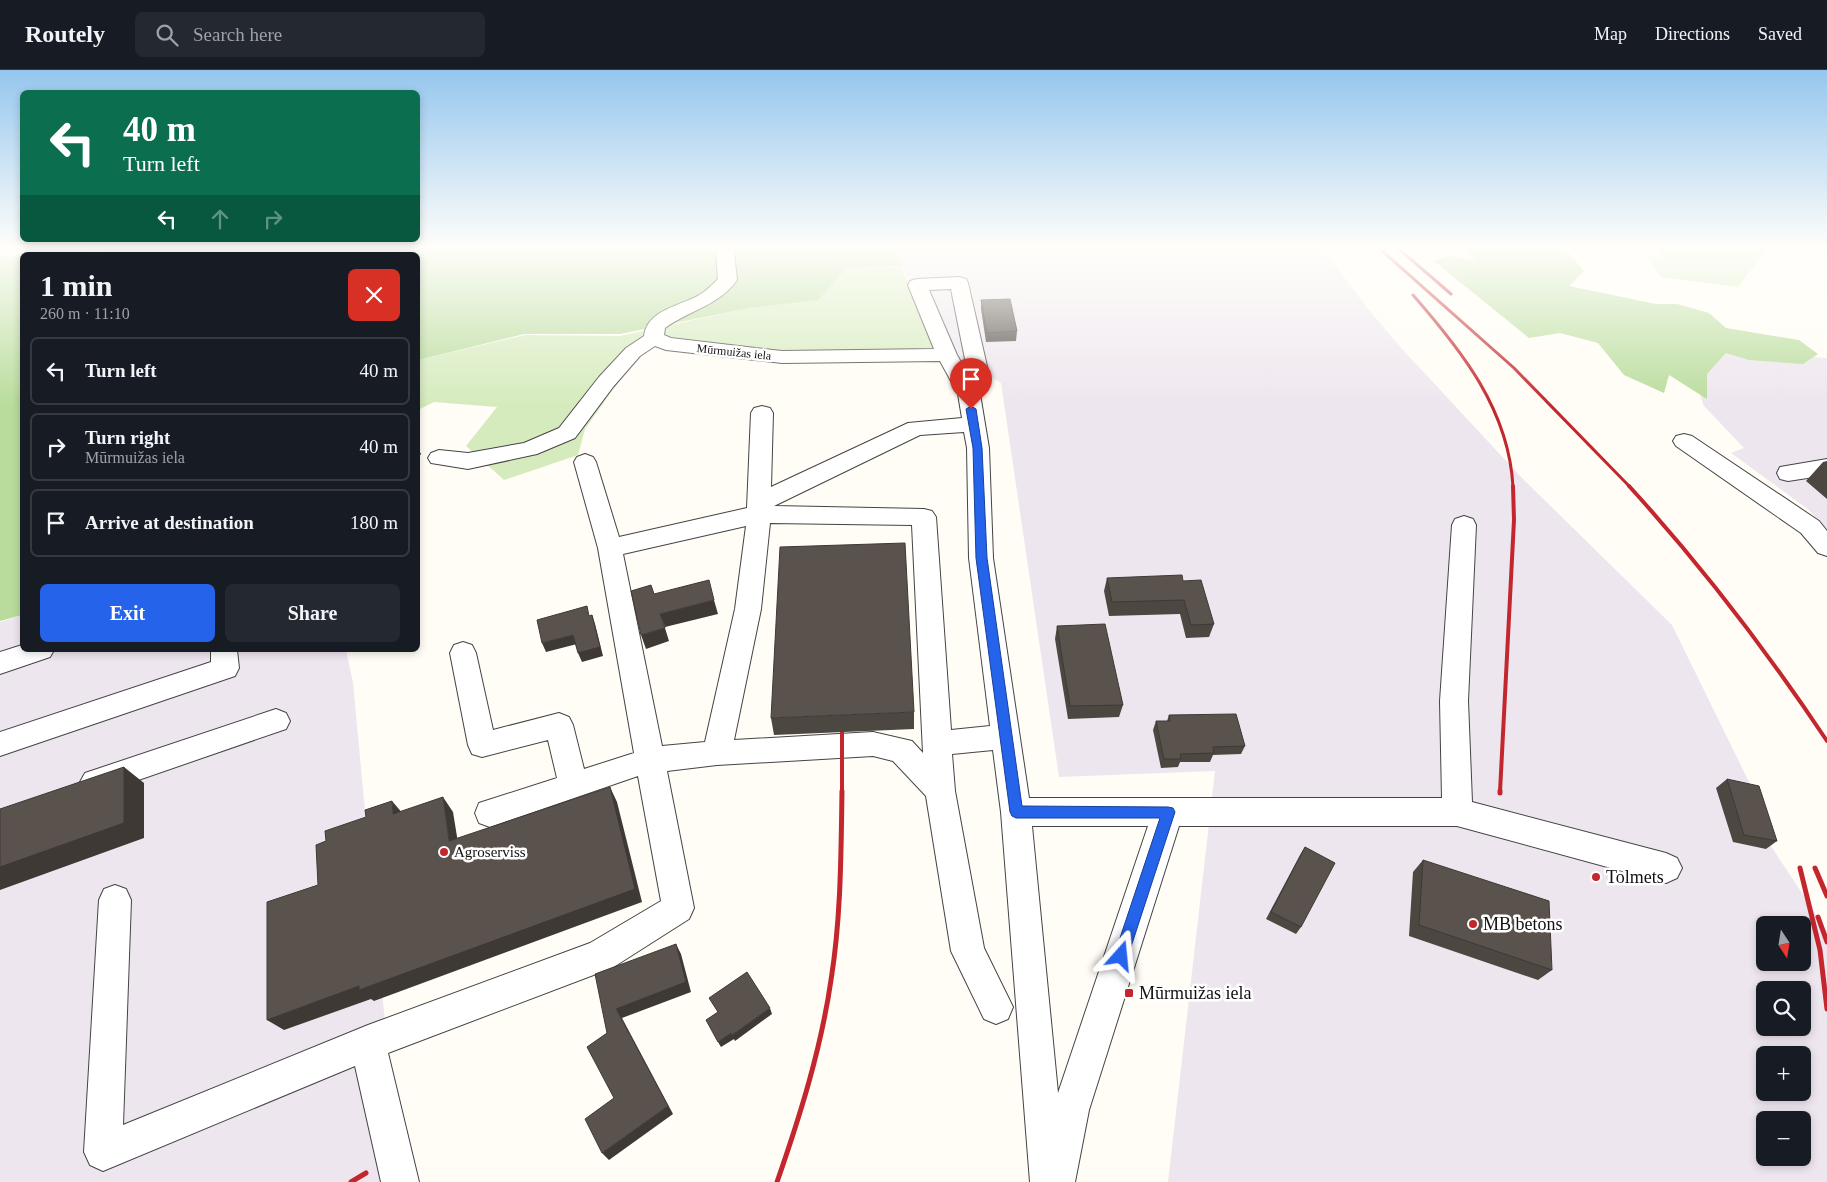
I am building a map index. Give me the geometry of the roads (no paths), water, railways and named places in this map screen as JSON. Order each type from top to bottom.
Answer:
[{"type":"street","points":[[439,458],[468,461],[528,448],[567,432],[606,382],[633,352],[654,338],[655,326],[670,315],[702,301]]},
{"type":"street","points":[[923,301],[947,355],[969,394],[978,448],[981,558],[1016,812],[1049,1182]]},
{"type":"street","points":[[963,301],[979,375],[966,388]]},
{"type":"street","name":"Mūrmuižas iela","points":[[654,338],[666,344],[782,357],[947,355]]},
{"type":"street","points":[[717,753],[748,609],[759,508],[762,413]]},
{"type":"street","points":[[610,548],[759,508],[916,428],[974,424]]},
{"type":"street","points":[[1684,441],[1810,527],[1827,547]]},
{"type":"street","points":[[115,900],[103,1152],[368,1043],[600,956],[678,908],[610,548],[585,462]]},
{"type":"street","points":[[1788,473],[1827,467]]},
{"type":"street","points":[[759,508],[924,516],[940,792],[968,951],[996,1007]]},
{"type":"street","points":[[1457,812],[1454,701],[1464,525]]},
{"type":"street","points":[[0,663],[35,652]]},
{"type":"street","points":[[0,744],[225,668],[224,652]]},
{"type":"street","points":[[463,653],[482,745],[559,726],[574,786]]},
{"type":"street","points":[[74,789],[276,720]]},
{"type":"street","points":[[937,743],[1006,737]]},
{"type":"street","points":[[490,813],[650,760],[717,753],[874,744],[902,750],[940,792]]},
{"type":"street","points":[[1016,812],[1457,812],[1666,868]]},
{"type":"street","points":[[1056,1182],[1071,1110],[1168,812]]},
{"type":"street","points":[[368,1043],[400,1182]]},
{"type":"railway","points":[[1418,301],[1465,360],[1493,407],[1503,432],[1510,459],[1513,487]]},
{"type":"railway","points":[[1438,301],[1514,368],[1630,487]]},
{"type":"railway","points":[[1500,792],[1514,520],[1513,486]]},
{"type":"railway","points":[[1629,486],[1733,610],[1781,674],[1827,741]]},
{"type":"railway","points":[[842,717],[842,791]]},
{"type":"railway","points":[[777,1182],[809,1082],[827,1006],[839,910],[842,791]]},
{"type":"railway","points":[[1800,868],[1820,950],[1827,1009]]},
{"type":"railway","points":[[1815,868],[1827,896]]},
{"type":"railway","points":[[1818,917],[1827,942]]},
{"type":"railway","points":[[351,1182],[366,1173]]},
{"type":"place","name":"Agroserviss","points":[[444,852]]},
{"type":"place","name":"Tolmets","points":[[1596,877]]},
{"type":"place","name":"MB betons","points":[[1473,924]]},
{"type":"place","name":"Mūrmuižas iela","points":[[1129,993]]}]
